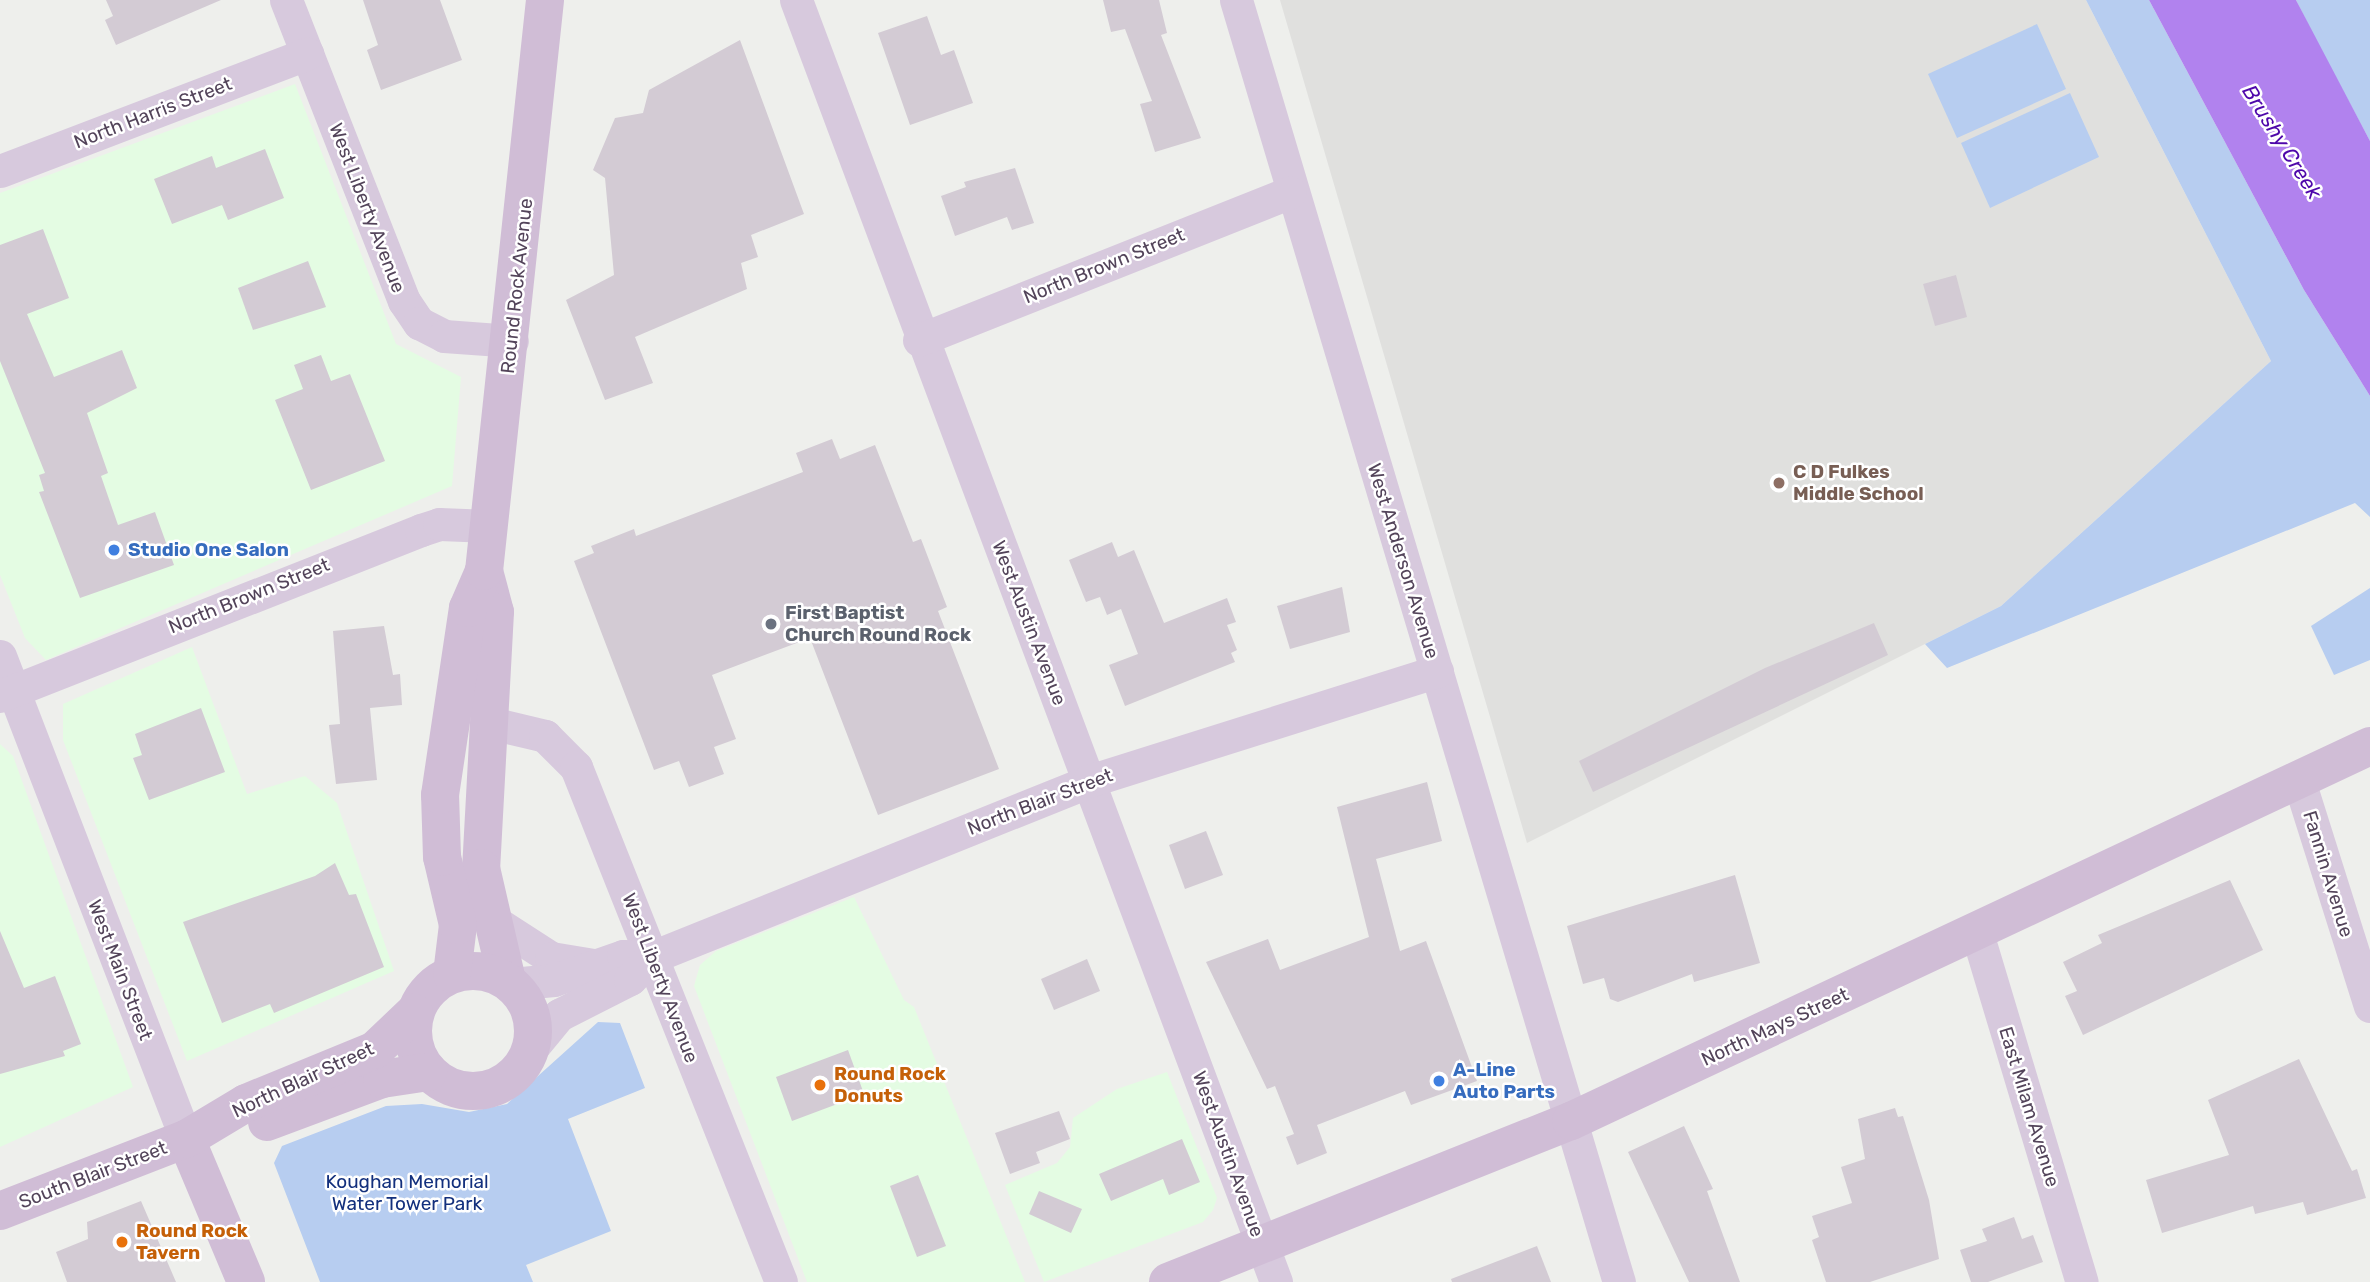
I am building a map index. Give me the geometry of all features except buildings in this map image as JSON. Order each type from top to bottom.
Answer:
[{"type":"street","name":"West Liberty Avenue","points":[[286,0],[404,301],[419,323],[444,336],[512,341]]},
{"type":"street","name":"Round Rock Avenue","points":[[452,974],[458,925],[442,857],[440,795],[468,608],[484,571],[490,526],[512,341],[545,0]]},
{"type":"street","name":"West Austin Avenue","points":[[796,0],[919,340],[1089,781],[1276,1282]]},
{"type":"street","name":"West Anderson Avenue","points":[[1236,0],[1290,192],[1437,671],[1619,1282]]},
{"type":"street","name":"North Harris Street","points":[[0,172],[307,54]]},
{"type":"street","name":"North Brown Street","points":[[919,340],[1290,192]]},
{"type":"street","name":"North Brown Street","points":[[6,694],[421,530],[439,524],[490,526]]},
{"type":"street","name":"Round Rock Avenue","points":[[484,571],[495,612],[491,723],[480,840],[492,920],[509,982]]},
{"type":"street","name":"West Main Street","points":[[0,656],[6,694],[246,1282]]},
{"type":"street","name":"North Blair Street","points":[[531,1049],[559,1015],[630,979],[652,957],[1089,781],[1437,671]]},
{"type":"street","name":"West Liberty Avenue","points":[[491,723],[545,736],[576,767],[781,1282]]},
{"type":"street","name":"North Mays Street","points":[[1168,1282],[1262,1247],[1571,1121],[1978,933],[2370,746]]},
{"type":"street","name":"Fannin Avenue","points":[[2299,781],[2370,1006]]},
{"type":"street","points":[[492,920],[544,955],[595,965]]},
{"type":"street","name":"East Milam Avenue","points":[[1978,933],[2082,1282]]},
{"type":"street","name":"North Blair Street","points":[[509,982],[554,980],[623,956],[652,957]]},
{"type":"street","points":[[478,970],[509,982],[529,1007],[531,1049],[506,1082],[486,1090],[465,1091],[428,1072],[417,1054],[414,1013],[424,995],[452,974],[478,970]]},
{"type":"street","name":"North Blair Street","points":[[186,1139],[246,1103],[375,1050],[414,1013]]},
{"type":"street","name":"North Blair Street","points":[[186,1139],[250,1128],[382,1079],[428,1072]]},
{"type":"street","name":"South Blair Street","points":[[0,1211],[186,1139]]},
{"type":"shaded area","name":"C D Fulkes Middle School","points":[[1280,0],[2086,0],[2271,361],[2001,606],[1527,843]]},
{"type":"shaded area","points":[[295,84],[396,344],[461,377],[452,486],[46,660],[25,638],[0,575],[0,193]]},
{"type":"shaded area","points":[[192,647],[247,794],[305,776],[337,803],[394,971],[187,1061],[63,740],[63,704]]},
{"type":"shaded area","points":[[0,744],[13,756],[133,1087],[0,1147]]},
{"type":"shaded area","points":[[854,897],[904,1000],[914,1007],[1025,1282],[807,1282],[694,986],[700,965],[716,951]]},
{"type":"shaded area","points":[[1167,1072],[1217,1198],[1213,1210],[1203,1222],[1044,1282],[1005,1185],[1057,1163],[1070,1147],[1073,1118],[1117,1089]]},
{"type":"green space","points":[[2086,0],[2149,0],[2304,290],[2370,396],[2370,517],[2355,503],[1947,668],[1925,644],[2001,606],[2271,361]]},
{"type":"green space","points":[[2296,0],[2370,0],[2370,141],[2318,44]]},
{"type":"green space","points":[[2037,24],[2066,89],[1957,138],[1928,74]]},
{"type":"green space","points":[[2070,93],[2099,157],[1990,208],[1961,143]]},
{"type":"green space","points":[[2370,588],[2370,660],[2334,675],[2311,626]]},
{"type":"green space","name":"Koughan Memorial Water Tower Park","points":[[598,1022],[620,1023],[645,1088],[568,1119],[611,1231],[526,1265],[533,1282],[320,1282],[274,1163],[282,1146],[386,1106],[422,1104],[469,1112],[507,1104]]},
{"type":"water","name":"Brushy Creek","points":[[2149,0],[2296,0],[2370,141],[2370,396],[2304,290]]},
{"type":"place","name":"C D Fulkes Middle School","points":[[1779,483]]},
{"type":"place","name":"Studio One Salon","points":[[114,550]]},
{"type":"place","name":"First Baptist Church Round Rock","points":[[771,624]]},
{"type":"place","name":"A-Line Auto Parts","points":[[1439,1081]]},
{"type":"place","name":"Round Rock Donuts","points":[[820,1085]]},
{"type":"place","name":"Round Rock Tavern","points":[[122,1242]]}]
